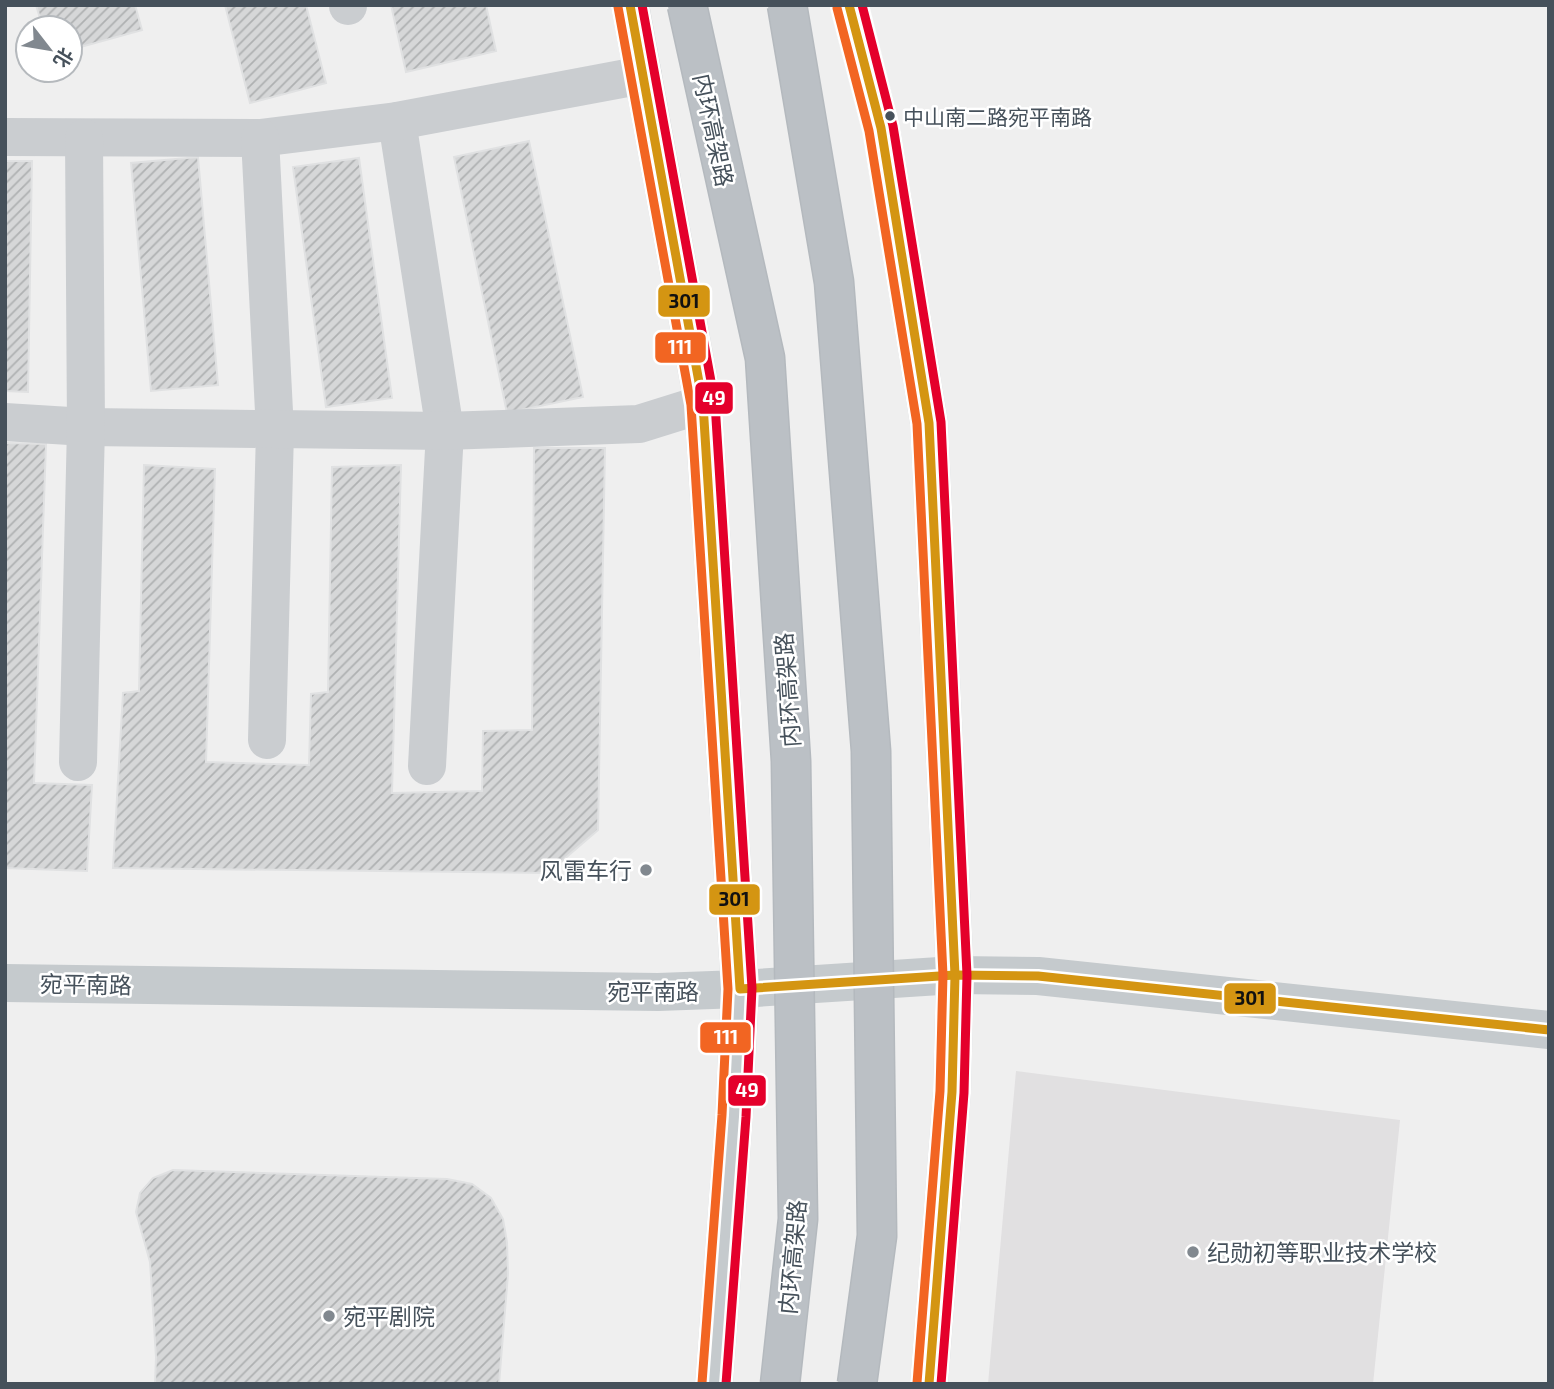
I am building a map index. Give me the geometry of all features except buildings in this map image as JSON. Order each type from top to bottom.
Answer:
[{"type":"highway","name":"内环高架路","points":[[687,5],[765,358],[792,775],[798,1219],[780,1384]]},
{"type":"highway","points":[[787,5],[834,282],[872,751],[877,1236],[857,1384]]},
{"type":"main road","points":[[630,5],[704,404],[740,989],[734,1116],[714,1384]]},
{"type":"main road","points":[[849,5],[881,128],[929,423],[954,975],[952,1092],[929,1384]]},
{"type":"main road","name":"宛平南路","points":[[5,983],[658,992],[954,975],[1038,976],[1549,1030]]},
{"type":"street","points":[[5,137],[260,138],[397,121],[643,75]]},
{"type":"street","points":[[397,121],[445,431],[427,766]]},
{"type":"street","points":[[78,762],[86,428],[84,138]]},
{"type":"street","points":[[260,138],[275,431],[267,740]]},
{"type":"street","points":[[5,422],[86,428],[445,431],[639,424],[704,404]]},
{"type":"shaded area","name":"纪勋初等职业技术学校","points":[[1016,1071],[1400,1120],[1373,1384],[988,1384]]},
{"type":"transit line","name":"301","points":[[630,5],[703,404],[740,989],[955,975],[1038,976],[1549,1030]]},
{"type":"transit line","name":"49","points":[[642,5],[715,403],[752,988],[746,1117],[726,1384]]},
{"type":"transit line","name":"301","points":[[849,5],[881,128],[929,423],[955,975],[952,1092],[929,1384]]},
{"type":"transit line","name":"49","points":[[862,5],[893,126],[941,422],[967,975],[964,1093],[941,1384]]},
{"type":"transit line","name":"111","points":[[618,7],[691,405],[728,989],[722,1115],[702,1383]]},
{"type":"transit line","name":"111","points":[[837,8],[869,131],[917,424],[943,975],[940,1091],[917,1383]]},
{"type":"place","name":"中山南二路宛平南路","points":[[890,116]]},
{"type":"place","name":"风雷车行","points":[[646,870]]},
{"type":"place","name":"纪勋初等职业技术学校","points":[[1193,1252]]},
{"type":"place","name":"宛平剧院","points":[[329,1316]]}]
